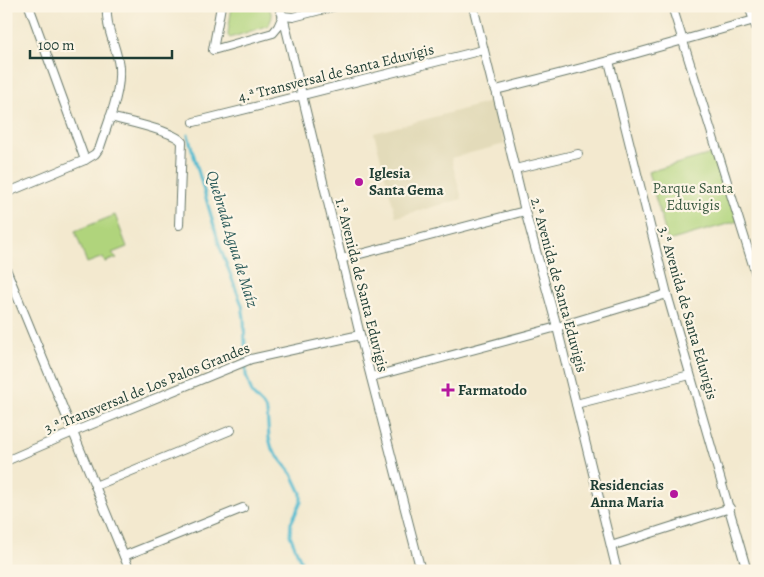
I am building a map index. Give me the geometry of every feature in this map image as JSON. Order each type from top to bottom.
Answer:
[{"type":"street","points":[[29,6],[85,160]]},
{"type":"street","points":[[6,193],[85,160],[95,154],[100,148],[118,88],[119,67],[106,18],[107,6]]},
{"type":"street","points":[[221,6],[213,50],[273,33],[283,16],[293,16],[336,6]]},
{"type":"street","name":"1.ª Avenida de Santa Eduvigis","points":[[278,6],[283,16],[341,259],[421,571]]},
{"type":"street","name":"2.ª Avenida de Santa Eduvigis","points":[[473,6],[492,83],[496,90],[525,211],[557,327],[617,571]]},
{"type":"street","points":[[672,6],[754,257],[758,282]]},
{"type":"street","points":[[749,6],[756,19],[758,33]]},
{"type":"street","points":[[496,90],[609,61],[756,19]]},
{"type":"street","name":"4.ª Transversal de Santa Eduvigis","points":[[194,122],[484,50]]},
{"type":"street","name":"3.ª Avenida de Santa Eduvigis","points":[[609,61],[668,294],[747,571]]},
{"type":"street","points":[[110,117],[170,134],[182,142],[179,225]]},
{"type":"street","points":[[515,169],[578,154]]},
{"type":"street","points":[[341,259],[525,211]]},
{"type":"street","points":[[6,269],[130,571]]},
{"type":"street","points":[[371,377],[557,327],[668,294]]},
{"type":"street","name":"3.ª Transversal de Los Palos Grandes","points":[[6,461],[251,359],[360,335]]},
{"type":"street","points":[[576,404],[690,375]]},
{"type":"street","points":[[95,486],[231,430]]},
{"type":"street","points":[[124,556],[243,508]]},
{"type":"street","points":[[610,546],[730,508]]},
{"type":"shaded area","points":[[494,101],[505,144],[451,158],[462,199],[396,217],[374,133]]},
{"type":"green space","points":[[232,6],[269,6],[272,17],[269,25],[230,38],[228,33]]},
{"type":"green space","name":"Parque Santa Eduvigis","points":[[718,152],[738,221],[668,241],[648,172]]},
{"type":"green space","points":[[115,215],[127,247],[112,253],[117,258],[105,262],[103,257],[87,263],[75,231]]},
{"type":"waterway","name":"Quebrada Agua de Maíz","points":[[188,135],[220,247],[242,305],[246,375],[252,394],[267,412],[272,449],[292,474],[301,493],[301,502],[291,523],[290,535],[305,571]]},
{"type":"place","name":"Iglesia Santa Gema","points":[[359,182]]},
{"type":"place","name":"Farmatodo","points":[[448,390]]},
{"type":"place","name":"Residencias Anna Maria","points":[[674,494]]}]
